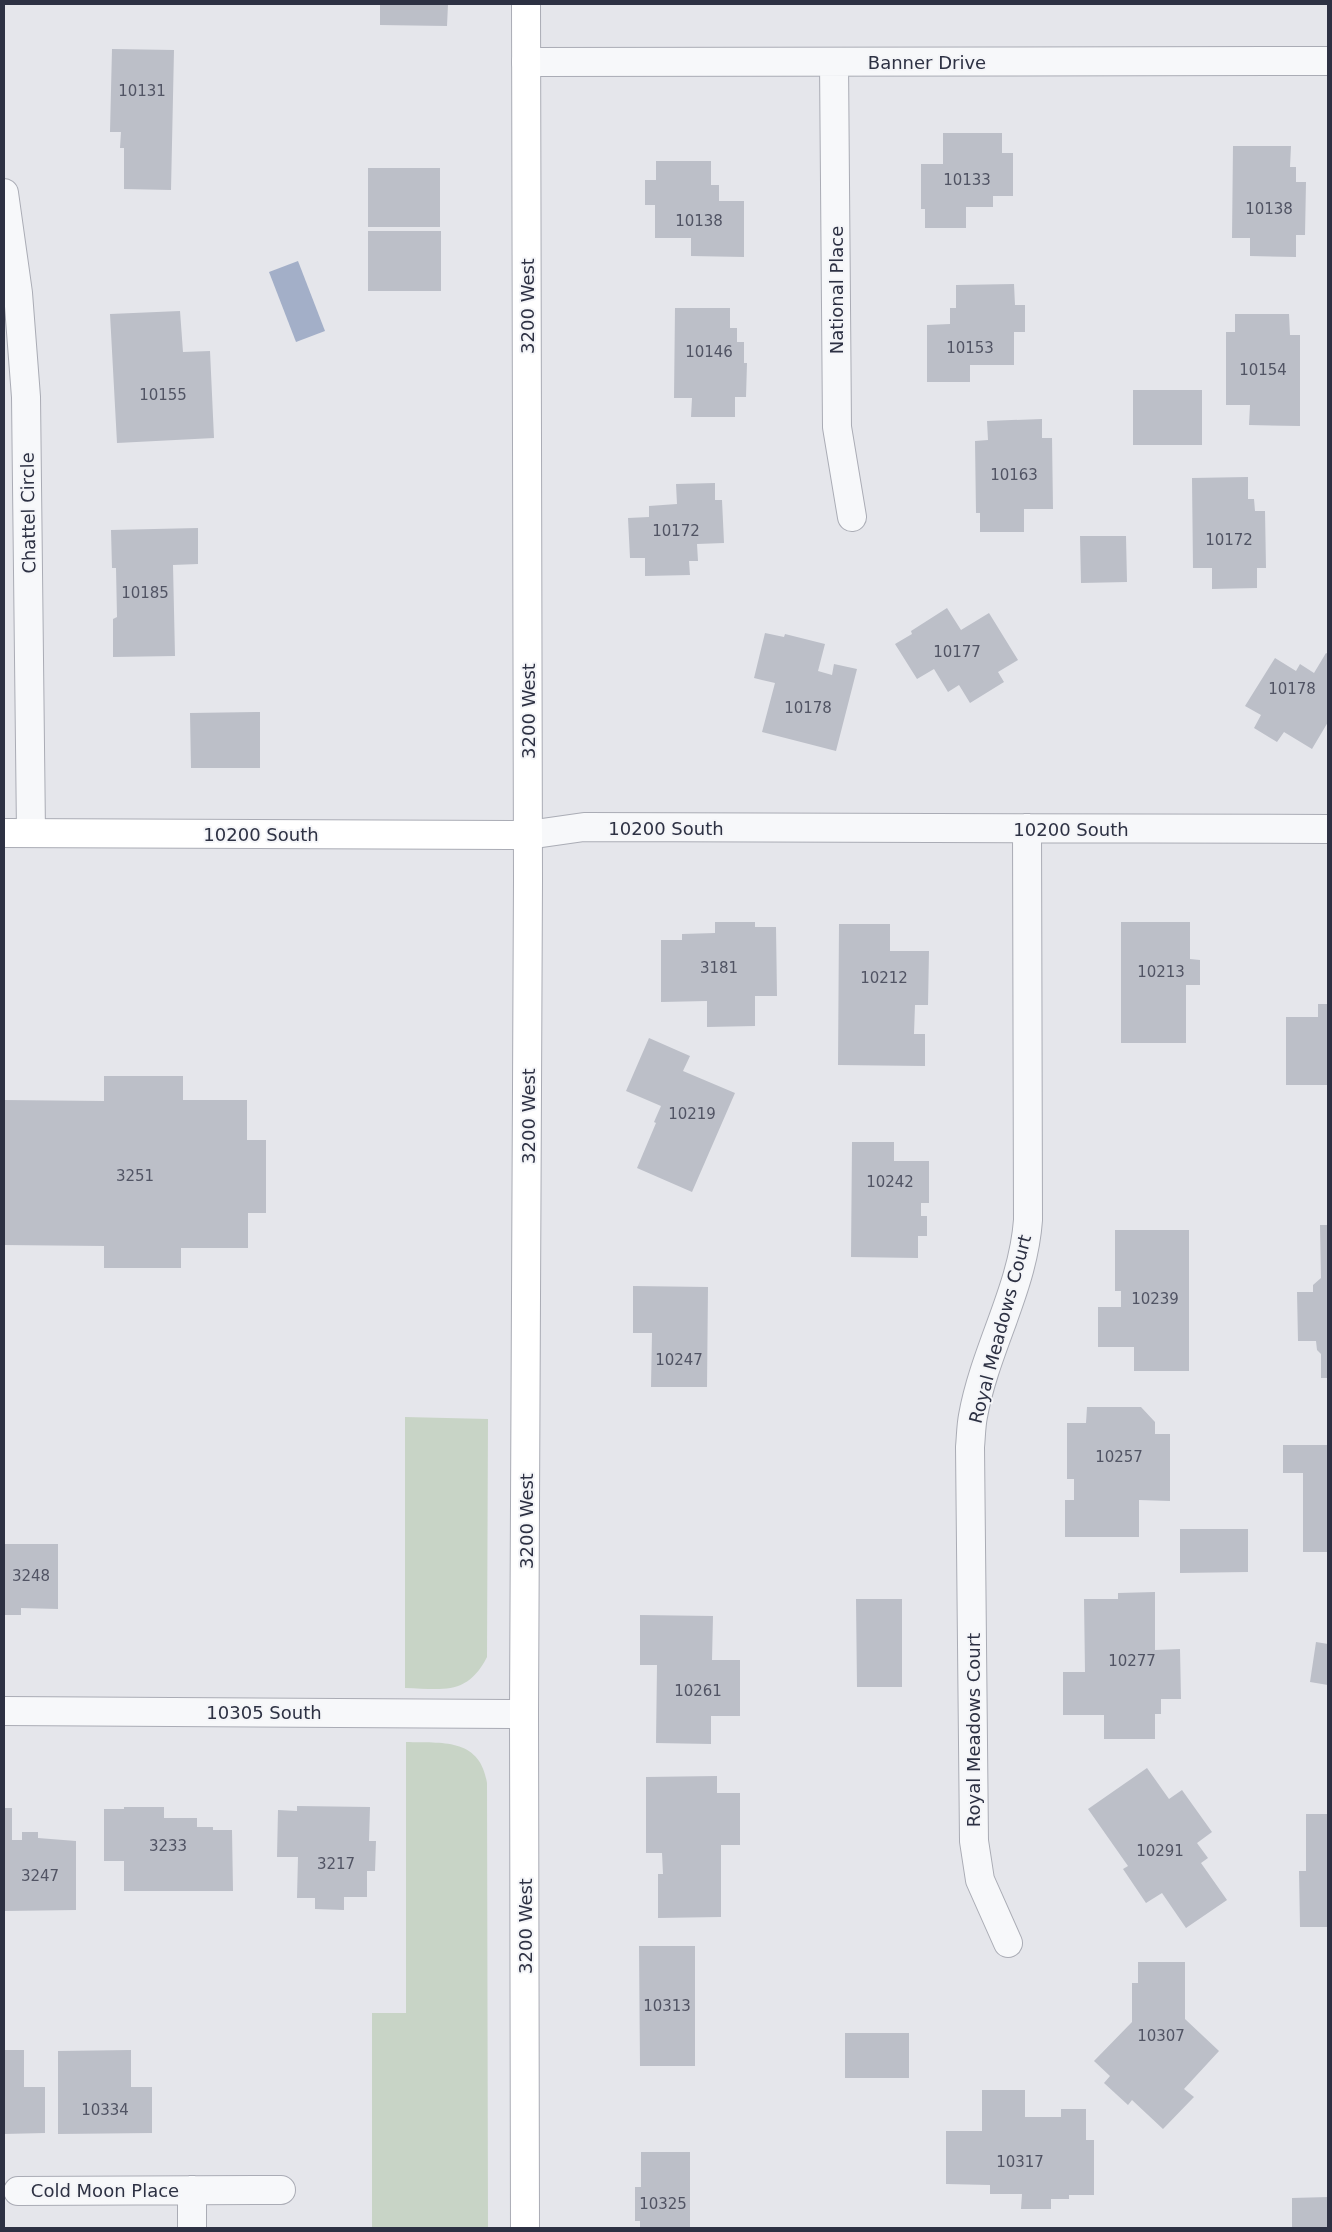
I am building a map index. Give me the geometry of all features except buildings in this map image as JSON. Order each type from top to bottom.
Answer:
[{"type":"street","name":"3200 West","points":[[525,2228],[524,1714],[528,1352],[526,4]]},
{"type":"street","name":"Banner Drive","points":[[526,62],[1328,61]]},
{"type":"street","name":"National Place","points":[[834,62],[837,426],[852,517]]},
{"type":"street","name":"Chattel Circle","points":[[4,193],[18,293],[26,397],[31,833]]},
{"type":"street","name":"10200 South","points":[[4,833],[528,835],[584,827],[1328,829]]},
{"type":"street","name":"Royal Meadows Court","points":[[1008,1943],[980,1880],[974,1848],[970,1447],[973,1417],[980,1388],[1020,1269],[1026,1245],[1028,1220],[1027,828]]},
{"type":"street","name":"10305 South","points":[[4,1711],[524,1714]]},
{"type":"street","name":"Cold Moon Place","points":[[192,2190],[192,2228]]},
{"type":"street","name":"Cold Moon Place","points":[[18,2191],[281,2190]]},
{"type":"green space","points":[[405,1417],[488,1419],[487,1657],[479,1670],[471,1678],[453,1688],[405,1688]]},
{"type":"green space","points":[[406,1742],[433,1742],[458,1746],[468,1751],[477,1758],[483,1768],[487,1783],[488,2228],[372,2228],[372,2013],[406,2013]]},
{"type":"water","points":[[298,261],[325,331],[296,342],[269,272]]}]
